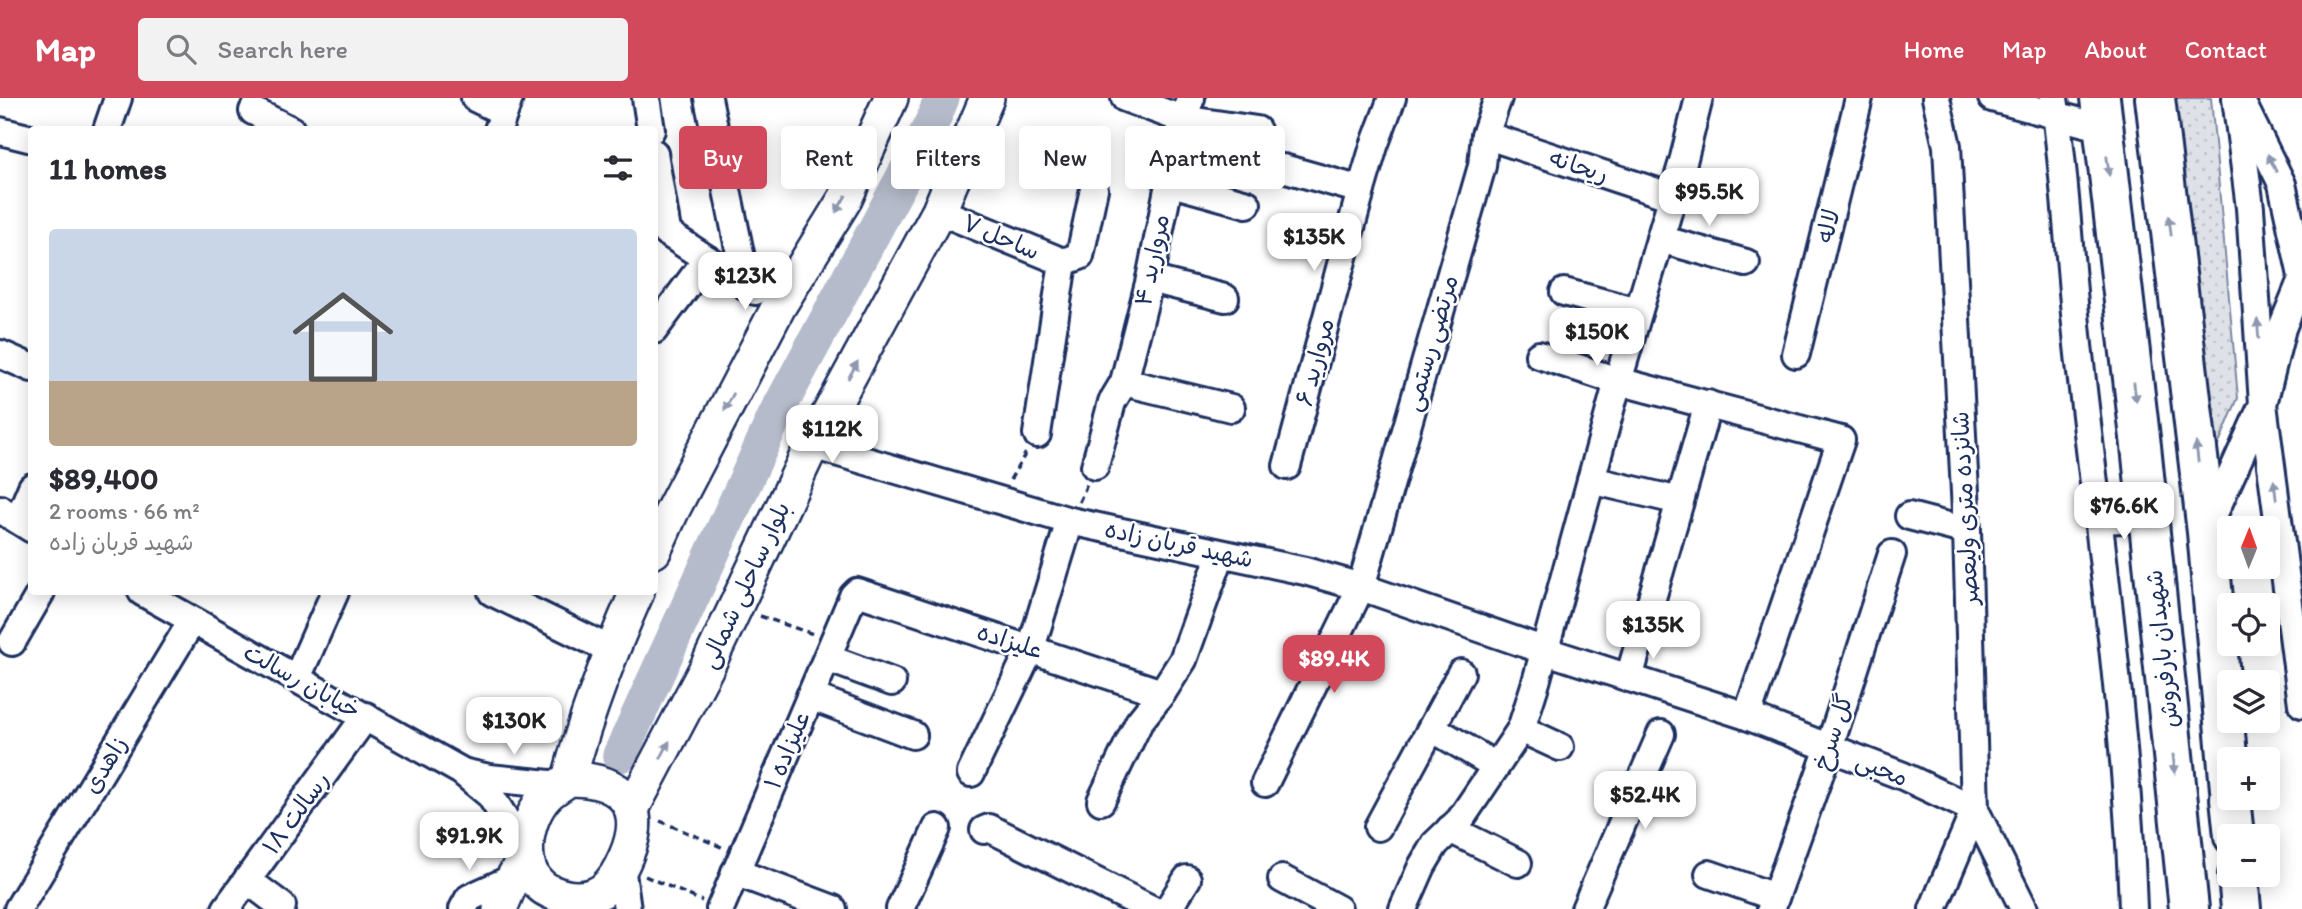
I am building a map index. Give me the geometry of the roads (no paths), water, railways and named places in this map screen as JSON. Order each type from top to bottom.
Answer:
[{"type":"highway","points":[[2155,98],[2207,532],[2226,747]]},
{"type":"highway","name":"شهیدان بارفروش","points":[[2101,113],[2148,518],[2189,909]]},
{"type":"highway","points":[[2239,887],[2241,909]]},
{"type":"main road","points":[[658,531],[663,507],[779,306],[845,199],[891,98]]},
{"type":"main road","name":"بلوار ساحلی شمالی","points":[[632,809],[696,689],[812,445],[939,211],[987,98]]},
{"type":"main road","points":[[565,782],[611,650],[635,595]]},
{"type":"main road","points":[[500,909],[521,861],[535,813],[547,795],[565,782],[587,779],[612,787],[624,796],[632,809],[633,830],[630,847],[598,897],[547,891],[521,861]]},
{"type":"street","points":[[108,126],[118,98]]},
{"type":"street","points":[[475,98],[504,113]]},
{"type":"street","points":[[646,98],[650,126]]},
{"type":"street","points":[[708,98],[747,287]]},
{"type":"street","points":[[1125,98],[1187,109],[1244,126]]},
{"type":"street","name":"مرتضی رستمی","points":[[1265,783],[1361,587],[1482,166],[1485,135],[1498,98]]},
{"type":"street","points":[[1403,909],[1422,866],[1436,844],[1460,820],[1521,730],[1699,98]]},
{"type":"street","name":"لاله","points":[[1796,354],[1859,98]]},
{"type":"street","name":"شانزده متری ولیعصر","points":[[1936,98],[1947,146],[1967,531],[1975,810],[2024,909]]},
{"type":"street","points":[[1992,98],[2101,113]]},
{"type":"street","points":[[2207,532],[2263,404],[2282,328],[2302,277],[2282,184],[2238,98]]},
{"type":"street","points":[[2238,98],[2250,208],[2263,404],[2302,704]]},
{"type":"street","name":"مروارید ۶","points":[[1287,466],[1383,102]]},
{"type":"street","points":[[2055,107],[2074,315],[2131,840],[2133,909]]},
{"type":"street","name":"مروارید ۴","points":[[1183,126],[1187,109]]},
{"type":"street","points":[[252,113],[282,126]]},
{"type":"street","points":[[0,131],[28,138]]},
{"type":"street","name":"ریحانه","points":[[1485,135],[1672,197]]},
{"type":"street","points":[[1285,169],[1361,190]]},
{"type":"street","points":[[1037,434],[1063,262],[1080,256],[1094,189]]},
{"type":"street","name":"مروارید ۴","points":[[1095,466],[1112,402],[1124,382],[1150,279],[1167,189]]},
{"type":"street","points":[[1193,189],[1247,204]]},
{"type":"street","points":[[658,195],[661,227],[779,306]]},
{"type":"street","name":"ساحل ۷","points":[[939,211],[1063,262]]},
{"type":"street","points":[[1660,239],[1746,263]]},
{"type":"street","points":[[658,325],[707,259]]},
{"type":"street","points":[[1150,279],[1225,298]]},
{"type":"street","points":[[1563,292],[1638,312]]},
{"type":"street","points":[[0,354],[28,366]]},
{"type":"street","points":[[1539,355],[1618,381],[1841,440],[1747,716]]},
{"type":"street","points":[[1124,382],[1231,408]]},
{"type":"street","points":[[1629,678],[1709,404]]},
{"type":"street","name":"شهید قربان زاده","points":[[812,445],[1070,522],[1306,571],[1361,587],[1629,678]]},
{"type":"street","points":[[1591,480],[1680,501]]},
{"type":"street","points":[[17,519],[28,496]]},
{"type":"street","points":[[1909,516],[1967,531]]},
{"type":"street","points":[[2098,520],[2148,518]]},
{"type":"street","points":[[971,773],[1031,648],[1070,522]]},
{"type":"street","points":[[1101,800],[1139,722],[1163,693],[1183,660],[1222,554]]},
{"type":"street","name":"گل سرخ","points":[[1773,903],[1829,748],[1892,554]]},
{"type":"street","name":"علیزاده","points":[[858,592],[1163,693]]},
{"type":"street","name":"علیزاده ۱","points":[[720,909],[853,596],[858,592]]},
{"type":"street","points":[[12,642],[39,595]]},
{"type":"street","name":"خیابان رسالت","points":[[150,595],[461,771],[490,795],[521,861]]},
{"type":"street","points":[[297,678],[334,595]]},
{"type":"street","points":[[498,595],[611,650]]},
{"type":"street","name":"زاهدی","points":[[18,909],[192,621]]},
{"type":"street","points":[[830,649],[892,682]]},
{"type":"street","points":[[1378,827],[1461,673]]},
{"type":"street","name":"محبی","points":[[1629,678],[1747,716],[1903,776],[1975,810]]},
{"type":"street","points":[[810,696],[913,735]]},
{"type":"street","name":"رسالت ۱۸","points":[[226,909],[366,716]]},
{"type":"street","points":[[1432,728],[1496,766]]},
{"type":"street","points":[[1521,730],[1560,747]]},
{"type":"street","points":[[1585,909],[1661,734]]},
{"type":"street","name":"خیابان رسالت","points":[[461,771],[489,778],[565,782]]},
{"type":"street","points":[[1933,909],[1975,810]]},
{"type":"street","points":[[900,909],[937,828]]},
{"type":"street","points":[[984,830],[989,828],[1151,909]]},
{"type":"street","points":[[1450,830],[1518,863]]},
{"type":"street","points":[[463,909],[469,898],[521,861]]},
{"type":"street","points":[[738,864],[833,909]]},
{"type":"street","points":[[1709,874],[1773,903]]},
{"type":"street","points":[[1168,909],[1187,879]]},
{"type":"street","points":[[247,880],[282,906]]},
{"type":"street","points":[[1282,880],[1338,909]]},
{"type":"waterway","points":[[620,755],[776,414],[930,127],[942,98]]}]
